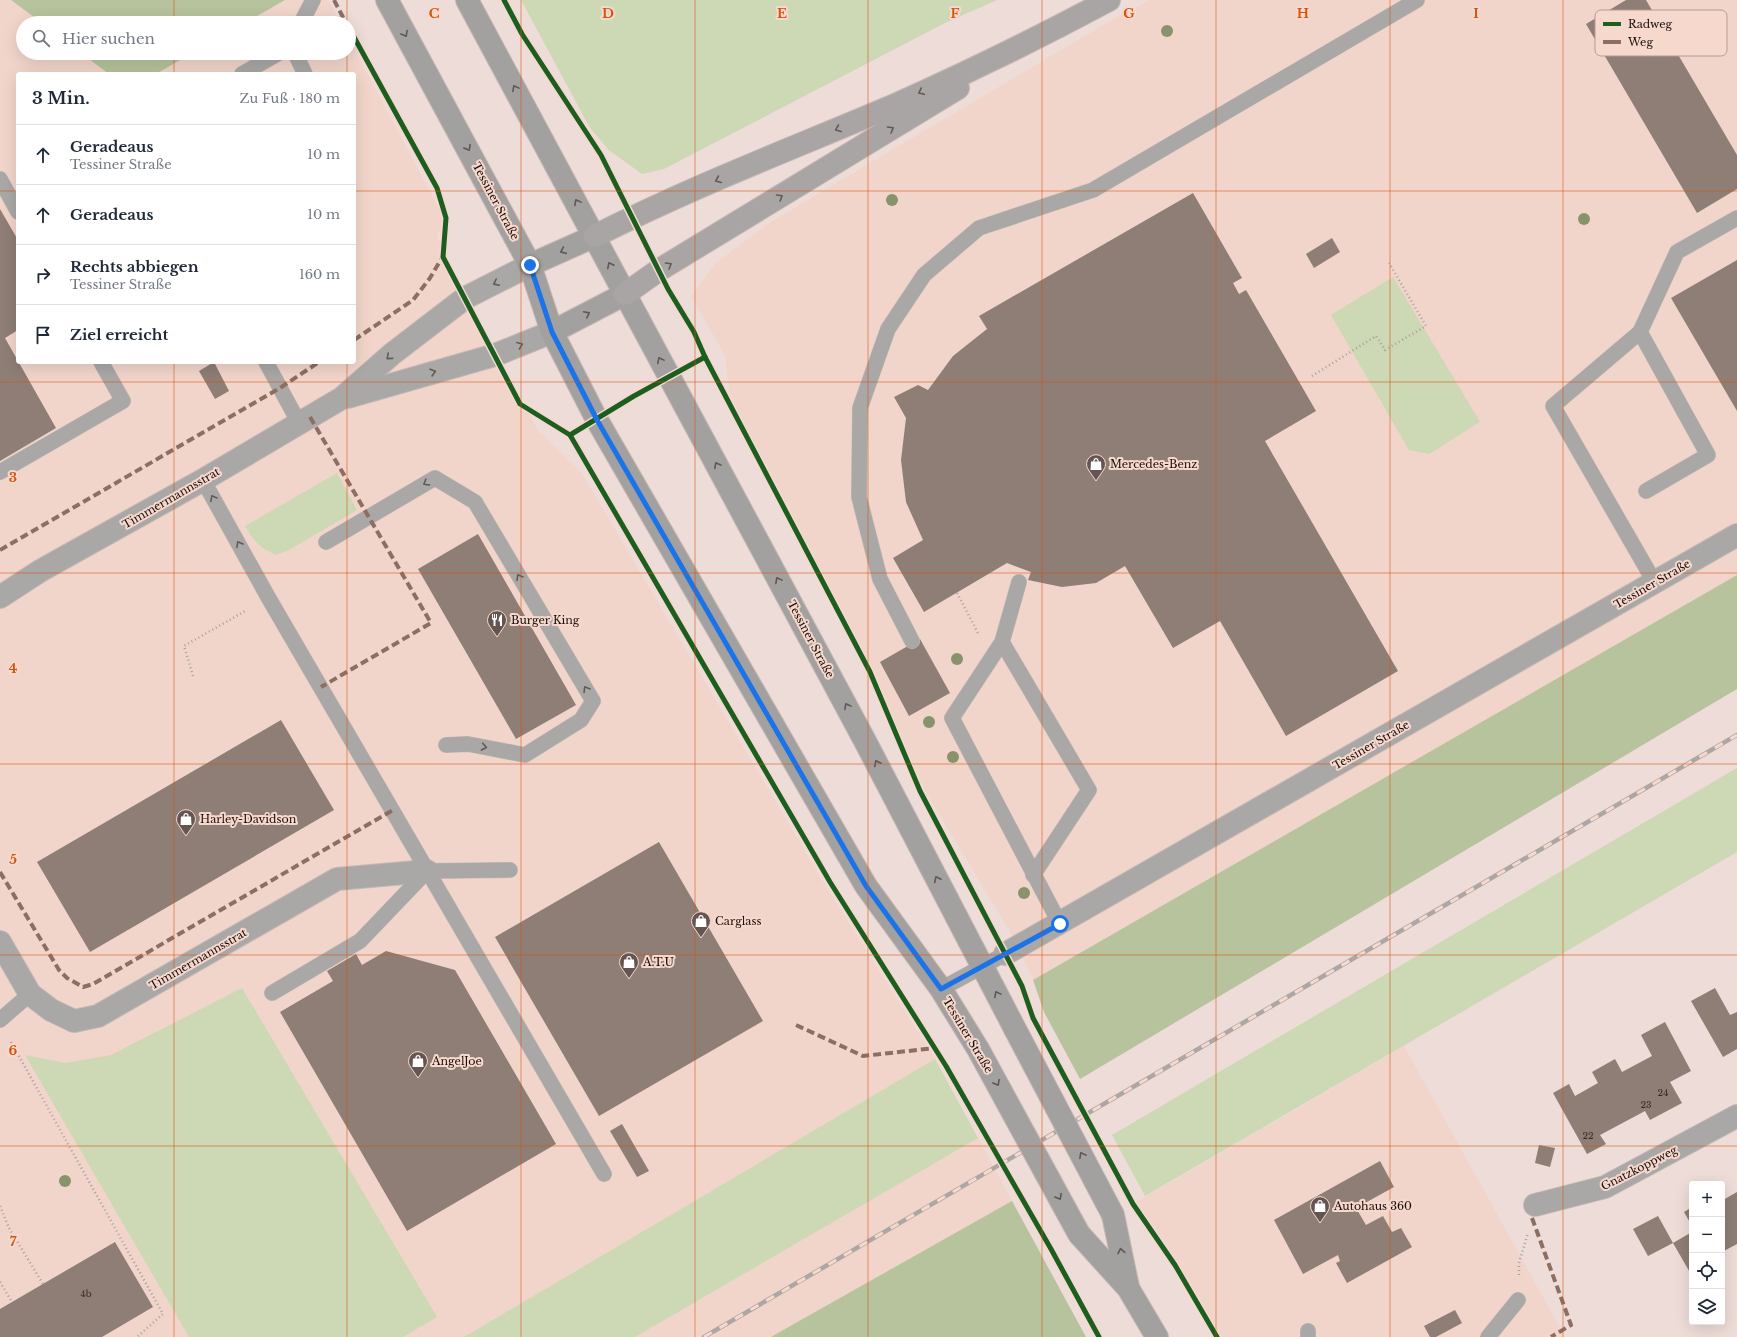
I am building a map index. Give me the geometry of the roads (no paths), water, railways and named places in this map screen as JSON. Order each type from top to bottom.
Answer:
[{"type":"highway","points":[[595,236],[656,207],[899,103],[1058,27],[1109,0]]},
{"type":"highway","points":[[625,294],[659,270],[1058,27]]},
{"type":"main road","name":"Tessiner Straße","points":[[386,0],[530,265],[552,332],[597,420],[866,886],[941,989],[978,1049],[1079,1234],[1128,1288],[1157,1337]]},
{"type":"main road","name":"Tessiner Straße","points":[[467,0],[866,741],[982,966],[1114,1215],[1128,1288]]},
{"type":"main road","points":[[530,265],[595,236]]},
{"type":"main road","name":"Timmermannsstrat","points":[[552,332],[625,294]]},
{"type":"street","name":"Timmermannsstrat","points":[[0,597],[40,571],[203,480],[342,398],[392,354],[465,298],[530,265]]},
{"type":"street","name":"Timmermannsstrat","points":[[342,398],[495,355],[552,332]]},
{"type":"street","name":"Tessiner Straße","points":[[1005,954],[1060,924],[1737,535]]},
{"type":"street","name":"Timmermannsstrat","points":[[0,942],[30,994],[52,1010],[74,1021],[98,1016],[337,879],[427,871]]},
{"type":"street","name":"Gnatzkoppweg","points":[[1535,1205],[1605,1187],[1737,1116]]},
{"type":"lane","points":[[304,16],[312,0]]},
{"type":"lane","points":[[912,641],[880,579],[860,497],[860,408],[888,329],[924,275],[980,228],[1093,190],[1417,0]]},
{"type":"lane","points":[[246,72],[267,60]]},
{"type":"lane","points":[[298,60],[304,72]]},
{"type":"lane","points":[[0,179],[16,208]]},
{"type":"lane","points":[[1655,583],[1554,406],[1640,332],[1677,252],[1737,218]]},
{"type":"lane","points":[[1640,332],[1708,455],[1646,491]]},
{"type":"lane","points":[[0,472],[123,401],[102,364]]},
{"type":"lane","points":[[267,364],[299,423]]},
{"type":"lane","points":[[326,542],[435,478],[475,502],[593,701],[581,720],[525,755],[468,744],[446,745]]},
{"type":"lane","points":[[203,480],[268,597],[604,1174]]},
{"type":"lane","points":[[1019,582],[1002,642],[952,718],[1060,924]]},
{"type":"lane","points":[[1002,642],[1089,790],[1033,875]]},
{"type":"lane","points":[[272,993],[360,941],[427,871],[510,870]]},
{"type":"lane","points":[[941,989],[1005,954]]},
{"type":"lane","points":[[0,1020],[30,994]]},
{"type":"lane","points":[[1488,1337],[1518,1300]]},
{"type":"railway","points":[[704,1337],[1737,735]]},
{"type":"place","name":"Mercedes-Benz","points":[[1096,481]]},
{"type":"place","name":"Burger King","points":[[497,637]]},
{"type":"place","name":"Harley-Davidson","points":[[186,836]]},
{"type":"place","name":"Carglass","points":[[701,938]]},
{"type":"place","name":"A.T.U","points":[[629,979]]},
{"type":"place","name":"AngelJoe","points":[[418,1078]]},
{"type":"place","name":"Autohaus 360","points":[[1320,1223]]}]
